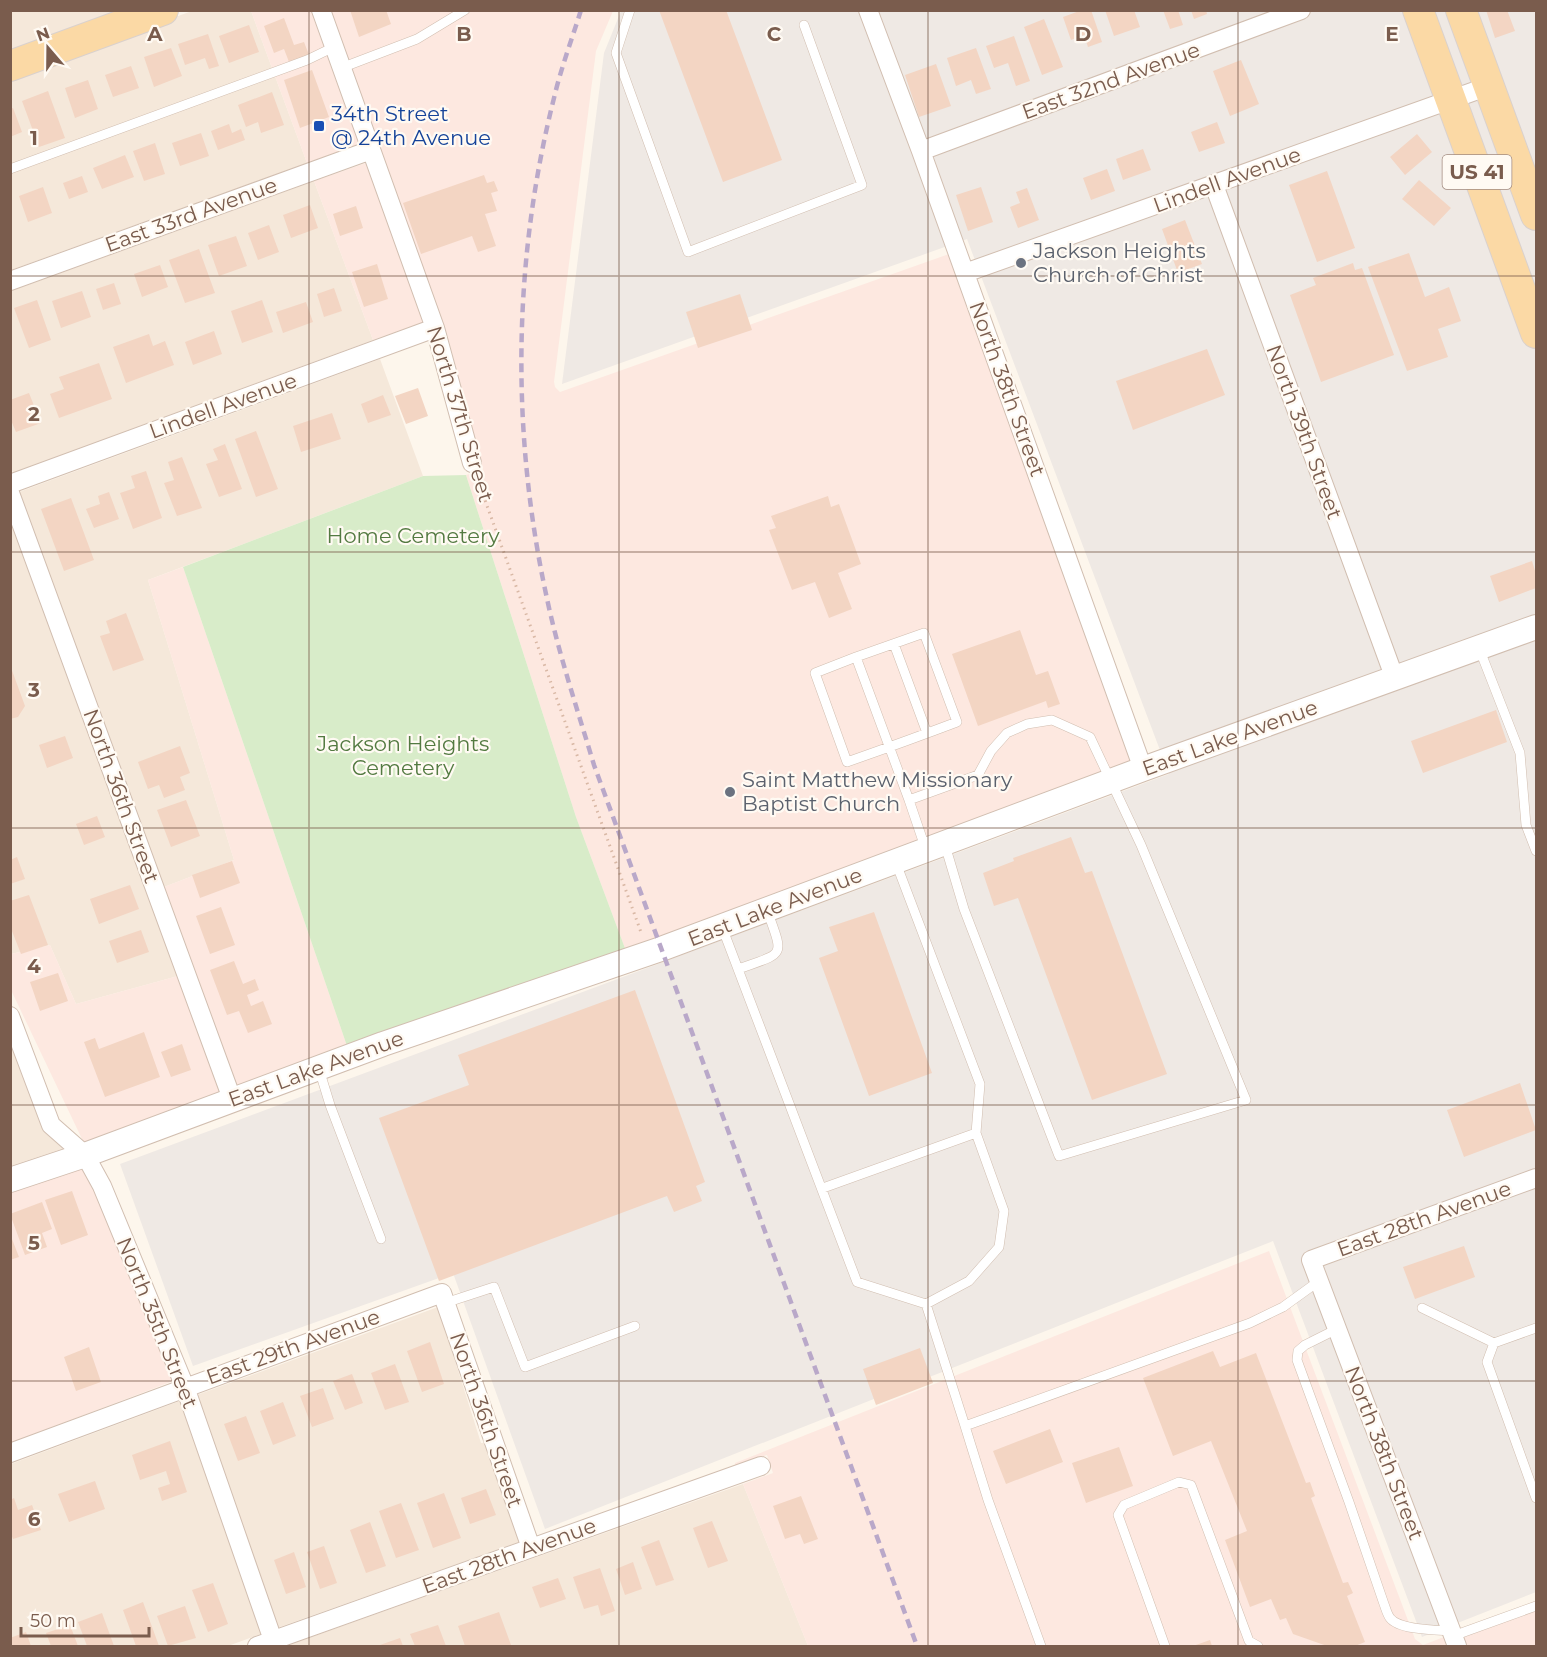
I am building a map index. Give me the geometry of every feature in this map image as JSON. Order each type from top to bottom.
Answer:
[{"type":"main road","points":[[10,66],[163,10]]},
{"type":"main road","name":"US 41","points":[[1418,10],[1536,333]]},
{"type":"main road","name":"US 41","points":[[1461,10],[1536,215]]},
{"type":"street","name":"North 37th Street","points":[[321,10],[435,328],[472,463]]},
{"type":"street","name":"North 38th Street","points":[[868,10],[1143,769]]},
{"type":"street","name":"East 32nd Avenue","points":[[921,151],[1301,10]]},
{"type":"street","name":"Lindell Avenue","points":[[965,273],[1489,86]]},
{"type":"street","name":"East 33rd Avenue","points":[[10,281],[371,150]]},
{"type":"street","name":"North 39th Street","points":[[1214,185],[1395,679]]},
{"type":"street","name":"Lindell Avenue","points":[[10,484],[435,328]]},
{"type":"street","name":"North 36th Street","points":[[10,493],[232,1099]]},
{"type":"street","name":"East Lake Avenue","points":[[10,1180],[85,1155],[319,1067],[648,954],[1143,769],[1536,627]]},
{"type":"street","name":"North 35th Street","points":[[10,1016],[51,1125],[85,1155],[102,1186],[185,1387],[268,1645]]},
{"type":"street","name":"East 28th Avenue","points":[[1311,1260],[1536,1178]]},
{"type":"street","name":"North 38th Street","points":[[1311,1260],[1454,1638]]},
{"type":"street","name":"North 36th Street","points":[[444,1298],[531,1548]]},
{"type":"street","name":"East 29th Avenue","points":[[10,1454],[185,1387],[444,1298]]},
{"type":"street","name":"East 28th Avenue","points":[[268,1645],[761,1466]]},
{"type":"lane","points":[[341,68],[417,39],[465,10]]},
{"type":"lane","points":[[630,10],[616,53],[688,252],[862,184],[804,25]]},
{"type":"lane","points":[[10,169],[307,60],[334,47]]},
{"type":"lane","points":[[924,633],[957,722],[847,762],[814,673],[856,657],[924,633]]},
{"type":"lane","points":[[894,644],[927,733]]},
{"type":"lane","points":[[1479,648],[1520,753],[1526,825],[1536,851]]},
{"type":"lane","points":[[856,657],[909,800],[935,846],[964,909],[1059,1156],[1246,1100],[1141,845],[1090,737],[1052,720],[1027,724],[1006,733],[991,751],[978,775],[909,800]]},
{"type":"lane","points":[[722,927],[857,1282],[926,1304],[969,1281],[999,1246],[1004,1211],[976,1133],[980,1084],[896,861]]},
{"type":"lane","points":[[738,969],[774,956],[779,951],[779,944],[767,910]]},
{"type":"lane","points":[[319,1067],[330,1105],[381,1239]]},
{"type":"lane","points":[[823,1188],[976,1133]]},
{"type":"lane","points":[[965,1426],[1250,1323],[1283,1307],[1319,1281]]},
{"type":"lane","points":[[444,1298],[494,1287],[525,1367],[635,1326]]},
{"type":"lane","points":[[926,1304],[988,1500],[1041,1647]]},
{"type":"lane","points":[[1422,1308],[1494,1343],[1536,1328]]},
{"type":"lane","points":[[1337,1329],[1305,1345],[1298,1351],[1297,1360],[1389,1617],[1405,1626],[1454,1638],[1536,1606]]},
{"type":"lane","points":[[1494,1343],[1487,1362],[1536,1498]]},
{"type":"lane","points":[[1165,1647],[1118,1515],[1124,1505],[1179,1482],[1191,1485],[1249,1641],[1258,1647]]},
{"type":"path","name":"North 37th Street","points":[[472,463],[648,954]]},
{"type":"shaded area","points":[[11,11],[134,11],[11,55]]},
{"type":"shaded area","points":[[192,11],[251,11],[307,163],[11,270],[10,77]]},
{"type":"shaded area","points":[[251,11],[311,11],[359,144],[307,163]]},
{"type":"shaded area","points":[[330,11],[613,11],[596,51],[554,382],[560,392],[949,254],[1132,763],[626,951],[576,817],[466,475],[483,470],[447,334]]},
{"type":"shaded area","points":[[621,11],[1536,11],[1536,1592],[1422,1637],[1273,1241],[545,1529],[453,1273],[193,1366],[120,1164],[1169,774],[967,239],[562,384],[604,53]]},
{"type":"shaded area","points":[[366,163],[424,322],[373,340],[314,181]]},
{"type":"shaded area","points":[[314,181],[373,340],[13,473],[11,467],[11,291]]},
{"type":"shaded area","points":[[380,359],[423,476],[148,580],[234,860],[164,887],[19,492]]},
{"type":"shaded area","points":[[10,518],[178,976],[76,1004],[50,945],[11,954]]},
{"type":"shaded area","points":[[183,567],[347,1046],[237,1086],[164,887],[234,860],[148,580]]},
{"type":"shaded area","points":[[50,945],[76,1004],[178,976],[221,1092],[86,1144],[11,990],[11,954]]},
{"type":"shaded area","points":[[10,1041],[67,1150],[10,1170]]},
{"type":"shaded area","points":[[83,1166],[101,1185],[173,1381],[11,1443],[11,1191]]},
{"type":"shaded area","points":[[1269,1251],[1415,1639],[1423,1645],[1444,1637],[1448,1646],[808,1646],[743,1484],[773,1473],[767,1455],[735,1465],[735,1463]]},
{"type":"shaded area","points":[[438,1307],[481,1443],[485,1443],[519,1542],[277,1628],[197,1395]]},
{"type":"shaded area","points":[[180,1401],[261,1634],[228,1646],[11,1646],[11,1464]]},
{"type":"shaded area","points":[[743,1484],[808,1646],[286,1646]]},
{"type":"shaded area","points":[[1536,1601],[1536,1646],[1467,1646],[1461,1631]]},
{"type":"green space","name":"Jackson Heights Cemetery","points":[[466,475],[576,817],[626,951],[347,1046],[183,567],[423,476]]},
{"type":"building","points":[[350,10],[386,10],[391,24],[359,37]]},
{"type":"building","points":[[659,10],[726,10],[782,160],[723,182]]},
{"type":"building","points":[[1082,10],[1091,10],[1102,42],[1088,47],[1084,35],[1071,40],[1063,17]]},
{"type":"building","points":[[1105,10],[1134,10],[1140,27],[1114,36]]},
{"type":"building","points":[[1163,10],[1178,10],[1183,25],[1170,29]]},
{"type":"building","points":[[1191,10],[1206,10],[1207,14],[1194,19]]},
{"type":"building","points":[[1486,10],[1507,10],[1515,31],[1495,38]]},
{"type":"building","points":[[284,18],[294,45],[304,42],[309,55],[289,62],[284,49],[274,53],[264,26]]},
{"type":"building","points":[[1044,19],[1063,67],[1042,75],[1024,27]]},
{"type":"building","points":[[249,25],[259,52],[229,63],[219,36]]},
{"type":"building","points":[[208,34],[219,66],[209,69],[205,58],[185,65],[178,44]]},
{"type":"building","points":[[1014,36],[1030,81],[1016,86],[1008,63],[994,68],[986,46]]},
{"type":"building","points":[[171,48],[182,76],[154,87],[144,57]]},
{"type":"building","points":[[976,48],[991,89],[976,94],[971,80],[956,86],[947,58]]},
{"type":"building","points":[[1241,60],[1259,104],[1230,116],[1213,71]]},
{"type":"building","points":[[936,64],[951,106],[919,117],[905,75]]},
{"type":"building","points":[[131,66],[139,88],[113,97],[105,75]]},
{"type":"building","points":[[312,70],[329,117],[300,128],[284,80]]},
{"type":"building","points":[[88,80],[98,109],[75,118],[65,88]]},
{"type":"building","points":[[48,91],[65,138],[39,147],[22,101]]},
{"type":"building","points":[[272,92],[284,125],[261,133],[258,122],[246,127],[238,105]]},
{"type":"building","points":[[13,108],[22,132],[10,137],[10,109]]},
{"type":"building","points":[[1217,122],[1225,143],[1199,152],[1191,132]]},
{"type":"building","points":[[229,124],[232,133],[241,129],[245,140],[218,150],[211,131]]},
{"type":"building","points":[[201,133],[209,156],[180,166],[172,143]]},
{"type":"building","points":[[1417,134],[1432,152],[1405,175],[1390,157]]},
{"type":"building","points":[[155,143],[165,174],[144,181],[133,151]]},
{"type":"building","points":[[1143,149],[1151,170],[1123,180],[1116,159]]},
{"type":"building","points":[[125,155],[134,177],[102,189],[93,168]]},
{"type":"building","points":[[1107,169],[1115,191],[1091,200],[1083,178]]},
{"type":"building","points":[[1327,171],[1355,248],[1317,262],[1289,185]]},
{"type":"building","points":[[484,175],[487,183],[494,181],[498,191],[491,193],[497,211],[485,214],[496,246],[478,252],[472,236],[421,254],[403,203]]},
{"type":"building","points":[[82,176],[88,192],[69,199],[63,183]]},
{"type":"building","points":[[1419,180],[1451,208],[1434,226],[1402,199]]},
{"type":"building","points":[[43,187],[52,213],[28,222],[19,196]]},
{"type":"building","points":[[981,187],[993,222],[968,231],[956,195]]},
{"type":"building","points":[[1027,188],[1039,220],[1018,228],[1010,207],[1020,203],[1016,192]]},
{"type":"building","points":[[310,205],[318,228],[291,238],[283,215]]},
{"type":"building","points":[[356,206],[363,228],[340,236],[333,214]]},
{"type":"building","points":[[1185,220],[1202,264],[1178,273],[1162,229]]},
{"type":"building","points":[[269,225],[279,252],[258,260],[248,233]]},
{"type":"building","points":[[236,236],[247,266],[219,276],[208,245]]},
{"type":"building","points":[[199,249],[215,293],[185,303],[169,260]]},
{"type":"building","points":[[1409,253],[1425,297],[1449,287],[1461,321],[1438,329],[1448,357],[1407,371],[1368,267]]},
{"type":"building","points":[[1353,263],[1355,270],[1362,268],[1394,355],[1321,382],[1290,295],[1316,285],[1313,278]]},
{"type":"building","points":[[377,264],[388,299],[364,307],[352,272]]},
{"type":"building","points":[[160,265],[168,287],[142,297],[134,274]]},
{"type":"building","points":[[114,283],[121,304],[103,310],[96,289]]},
{"type":"building","points":[[334,288],[342,311],[324,317],[317,294]]},
{"type":"building","points":[[82,291],[91,317],[61,328],[52,301]]},
{"type":"building","points":[[740,294],[752,330],[698,348],[686,312]]},
{"type":"building","points":[[37,300],[51,340],[29,348],[14,308]]},
{"type":"building","points":[[262,300],[273,332],[242,343],[231,311]]},
{"type":"building","points":[[306,302],[313,322],[283,333],[276,312]]},
{"type":"building","points":[[214,331],[222,354],[193,365],[185,342]]},
{"type":"building","points":[[149,334],[153,346],[165,341],[174,365],[126,383],[113,347]]},
{"type":"building","points":[[1207,349],[1225,395],[1133,430],[1116,381]]},
{"type":"building","points":[[99,363],[112,399],[59,418],[50,394],[64,389],[59,377]]},
{"type":"building","points":[[418,388],[428,416],[406,424],[395,396]]},
{"type":"building","points":[[29,393],[41,423],[16,432],[10,418],[10,400]]},
{"type":"building","points":[[383,395],[391,415],[368,423],[361,404]]},
{"type":"building","points":[[332,413],[341,439],[301,452],[293,426]]},
{"type":"building","points":[[256,431],[278,489],[256,497],[235,439]]},
{"type":"building","points":[[225,444],[242,489],[219,497],[206,464],[218,460],[213,449]]},
{"type":"building","points":[[182,457],[202,508],[177,516],[164,483],[174,480],[168,462]]},
{"type":"building","points":[[146,471],[162,518],[133,529],[120,493],[135,488],[131,476]]},
{"type":"building","points":[[109,492],[119,519],[94,528],[86,509],[100,504],[98,496]]},
{"type":"building","points":[[828,496],[831,507],[839,504],[861,564],[838,573],[852,609],[829,618],[815,582],[792,590],[769,530],[776,528],[771,516]]},
{"type":"building","points":[[71,498],[94,560],[64,571],[41,509]]},
{"type":"building","points":[[1532,561],[1536,574],[1536,588],[1499,602],[1490,576]]},
{"type":"building","points":[[126,613],[144,660],[113,671],[100,636],[110,633],[106,621]]},
{"type":"building","points":[[1020,630],[1036,675],[1048,671],[1060,704],[1048,708],[1046,701],[978,726],[952,654]]},
{"type":"building","points":[[10,665],[25,706],[18,717],[10,719]]},
{"type":"building","points":[[1496,710],[1507,742],[1423,773],[1411,741]]},
{"type":"building","points":[[65,736],[73,758],[47,768],[39,745]]},
{"type":"building","points":[[180,746],[190,773],[180,777],[185,790],[164,798],[159,785],[148,789],[138,762]]},
{"type":"building","points":[[186,800],[200,836],[171,847],[157,810]]},
{"type":"building","points":[[97,816],[105,837],[84,845],[76,824]]},
{"type":"building","points":[[1071,837],[1085,873],[1092,871],[1167,1074],[1092,1100],[1018,898],[994,906],[983,873],[1014,861],[1013,858]]},
{"type":"building","points":[[17,857],[25,879],[10,884],[10,860]]},
{"type":"building","points":[[232,861],[240,883],[200,898],[192,875]]},
{"type":"building","points":[[130,885],[139,909],[99,924],[90,899]]},
{"type":"building","points":[[29,895],[48,945],[21,954],[10,926],[10,901]]},
{"type":"building","points":[[221,907],[235,945],[210,954],[196,916]]},
{"type":"building","points":[[874,912],[932,1073],[869,1096],[819,958],[838,951],[829,927]]},
{"type":"building","points":[[141,930],[149,952],[117,963],[109,941]]},
{"type":"building","points":[[234,961],[243,984],[255,979],[259,990],[247,995],[251,1006],[263,1001],[272,1024],[248,1033],[239,1011],[227,1015],[210,970]]},
{"type":"building","points":[[58,973],[68,1001],[40,1011],[30,982]]},
{"type":"building","points":[[635,990],[705,1182],[696,1186],[702,1201],[674,1212],[667,1196],[439,1281],[379,1118],[469,1085],[458,1055]]},
{"type":"building","points":[[144,1032],[160,1077],[105,1097],[84,1042],[95,1038],[99,1049]]},
{"type":"building","points":[[182,1044],[191,1070],[171,1077],[161,1052]]},
{"type":"building","points":[[1520,1083],[1536,1130],[1464,1157],[1447,1110]]},
{"type":"building","points":[[72,1191],[88,1235],[61,1245],[45,1200]]},
{"type":"building","points":[[42,1202],[52,1229],[42,1233],[47,1247],[25,1255],[10,1214]]},
{"type":"building","points":[[10,1234],[19,1257],[10,1260]]},
{"type":"building","points":[[1464,1246],[1475,1277],[1415,1299],[1403,1267]]},
{"type":"building","points":[[430,1342],[444,1384],[422,1392],[407,1351]]},
{"type":"building","points":[[89,1347],[101,1382],[76,1391],[64,1357]]},
{"type":"building","points":[[920,1348],[933,1383],[876,1405],[863,1369]]},
{"type":"building","points":[[1213,1351],[1220,1367],[1256,1353],[1306,1483],[1310,1482],[1315,1496],[1311,1498],[1343,1583],[1348,1582],[1353,1593],[1347,1596],[1365,1642],[1355,1646],[1327,1646],[1293,1634],[1286,1618],[1280,1620],[1271,1599],[1250,1607],[1225,1540],[1247,1531],[1211,1441],[1173,1456],[1143,1378]]},
{"type":"building","points":[[395,1364],[409,1402],[385,1410],[371,1373]]},
{"type":"building","points":[[352,1374],[363,1403],[345,1410],[333,1381]]},
{"type":"building","points":[[323,1388],[334,1419],[312,1427],[300,1396]]},
{"type":"building","points":[[283,1402],[296,1436],[273,1445],[260,1411]]},
{"type":"building","points":[[246,1416],[260,1453],[238,1461],[224,1424]]},
{"type":"building","points":[[1050,1429],[1063,1462],[1006,1484],[993,1451]]},
{"type":"building","points":[[170,1441],[187,1492],[162,1501],[158,1488],[170,1484],[166,1471],[140,1480],[132,1455]]},
{"type":"building","points":[[1119,1447],[1133,1486],[1086,1503],[1072,1463]]},
{"type":"building","points":[[95,1481],[105,1509],[69,1522],[58,1494]]},
{"type":"building","points":[[486,1489],[496,1515],[470,1524],[461,1498]]},
{"type":"building","points":[[444,1493],[461,1538],[433,1548],[417,1503]]},
{"type":"building","points":[[801,1496],[818,1539],[804,1544],[800,1534],[785,1539],[773,1506]]},
{"type":"building","points":[[14,1498],[18,1510],[32,1505],[41,1530],[13,1539],[10,1532],[10,1500]]},
{"type":"building","points":[[401,1503],[419,1550],[396,1558],[379,1511]]},
{"type":"building","points":[[712,1521],[728,1561],[708,1568],[693,1528]]},
{"type":"building","points":[[370,1522],[386,1566],[366,1573],[350,1530]]},
{"type":"building","points":[[659,1540],[674,1580],[656,1586],[641,1547]]},
{"type":"building","points":[[324,1546],[337,1583],[320,1589],[307,1552]]},
{"type":"building","points":[[294,1552],[306,1587],[286,1594],[274,1560]]},
{"type":"building","points":[[633,1562],[642,1589],[625,1595],[616,1569]]},
{"type":"building","points":[[600,1568],[615,1611],[601,1616],[598,1605],[584,1609],[573,1577]]},
{"type":"building","points":[[558,1578],[566,1599],[540,1608],[532,1587]]},
{"type":"building","points":[[213,1583],[228,1624],[208,1632],[192,1590]]},
{"type":"building","points":[[143,1602],[159,1646],[136,1646],[123,1610]]},
{"type":"building","points":[[185,1606],[196,1638],[168,1646],[157,1616]]},
{"type":"building","points":[[499,1612],[511,1645],[465,1646],[458,1626]]},
{"type":"building","points":[[102,1613],[114,1646],[87,1646],[78,1622]]},
{"type":"building","points":[[70,1625],[78,1646],[51,1646],[46,1633]]},
{"type":"building","points":[[438,1625],[446,1646],[415,1646],[410,1634]]},
{"type":"building","points":[[26,1632],[31,1646],[10,1646],[10,1638]]},
{"type":"building","points":[[400,1638],[403,1646],[377,1646]]},
{"type":"building","points":[[1210,1640],[1212,1646],[1193,1646]]},
{"type":"railway","points":[[581,10],[563,65],[540,159],[524,283],[522,408],[527,471],[546,594],[562,659],[594,765],[917,1646]]},
{"type":"place","name":"34th Street @ 24th Avenue","points":[[319,126]]},
{"type":"place","name":"Jackson Heights Church of Christ","points":[[1021,263]]},
{"type":"place","name":"Saint Matthew Missionary Baptist Church","points":[[730,792]]},
{"type":"park label","name":"Home Cemetery","points":[[413,536]]}]
